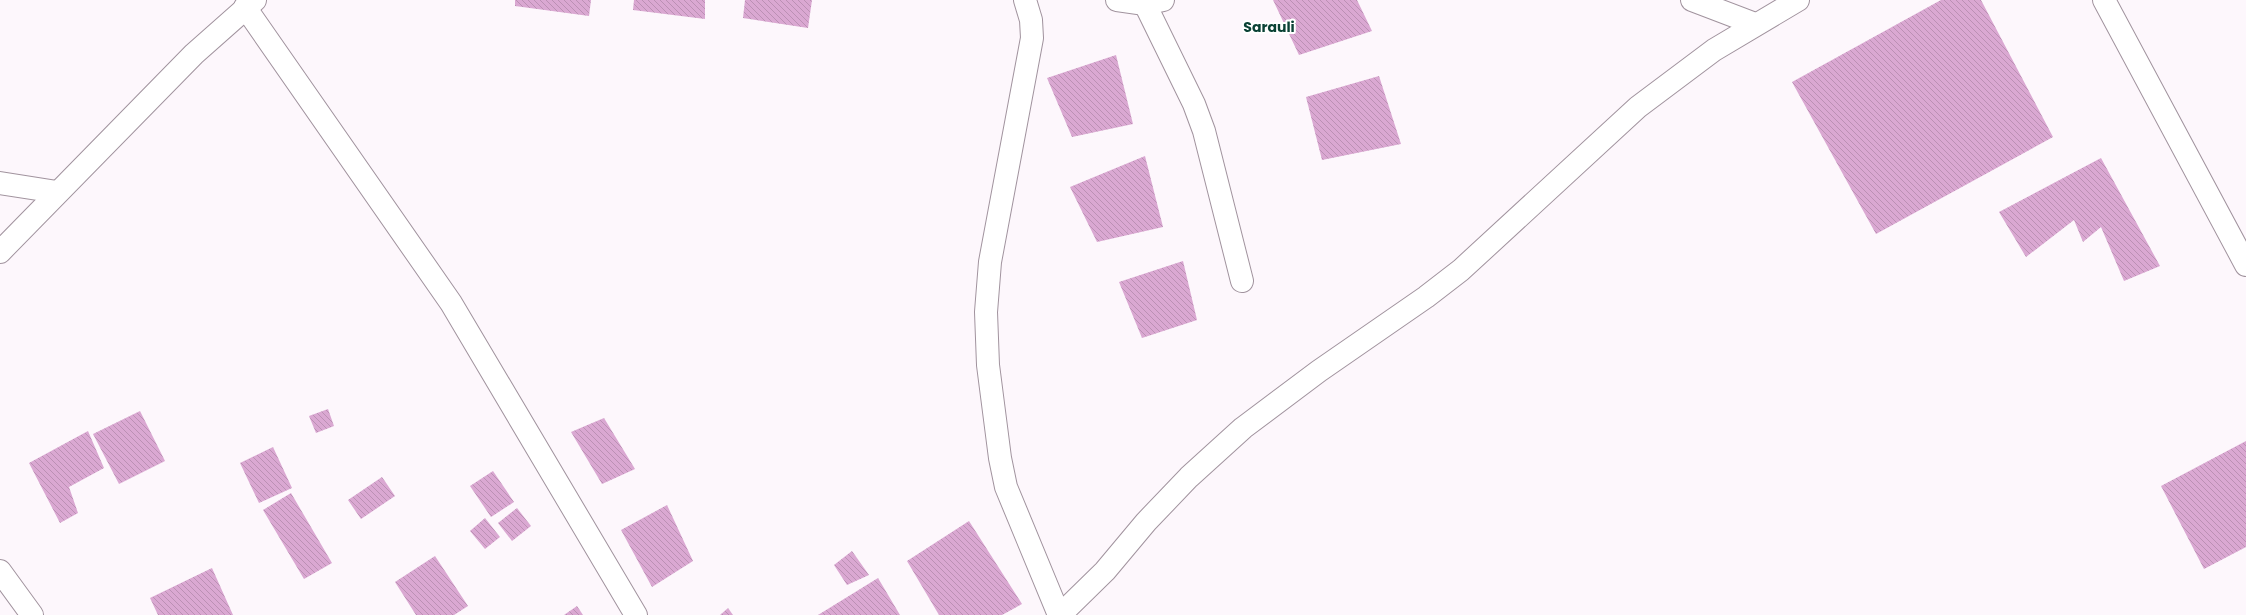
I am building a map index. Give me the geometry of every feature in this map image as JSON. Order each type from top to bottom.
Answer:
[{"type":"street","points":[[1025,0],[1031,20],[1032,38],[990,262],[986,312],[988,365],[1000,458],[1006,487],[1060,615],[1106,571],[1168,497],[1213,453],[1243,428],[1319,371],[1426,298],[1461,270],[1638,107],[1714,50],[1755,24],[1798,0]]},
{"type":"street","points":[[1117,0],[1154,2],[1204,132],[1242,281]]},
{"type":"street","points":[[1692,0],[1755,24]]},
{"type":"street","points":[[2104,0],[2246,265]]},
{"type":"street","points":[[0,252],[57,192],[194,54],[250,4],[451,303],[636,615]]},
{"type":"street","points":[[0,183],[57,192]]},
{"type":"street","points":[[0,571],[32,615]]},
{"type":"building","points":[[515,0],[591,0],[589,16],[515,6]]},
{"type":"building","points":[[634,0],[705,0],[705,19],[633,10]]},
{"type":"building","points":[[745,0],[812,0],[808,28],[743,18]]},
{"type":"building","points":[[1273,0],[1357,0],[1372,31],[1299,55]]},
{"type":"building","points":[[1941,0],[1981,0],[2053,137],[1876,234],[1792,82]]},
{"type":"building","points":[[1116,55],[1133,124],[1072,137],[1047,78]]},
{"type":"building","points":[[1379,76],[1401,144],[1322,160],[1306,97]]},
{"type":"building","points":[[1145,156],[1163,227],[1097,242],[1070,187]]},
{"type":"building","points":[[2101,158],[2160,266],[2124,281],[2101,227],[2083,242],[2074,220],[2026,257],[1999,212]]},
{"type":"building","points":[[1183,261],[1197,320],[1142,338],[1119,282]]},
{"type":"building","points":[[328,409],[334,426],[316,433],[309,416]]},
{"type":"building","points":[[140,411],[165,461],[119,484],[93,434]]},
{"type":"building","points":[[604,418],[635,469],[602,484],[571,432]]},
{"type":"building","points":[[88,431],[104,468],[69,487],[78,513],[60,523],[29,463]]},
{"type":"building","points":[[2246,441],[2246,547],[2204,569],[2161,486]]},
{"type":"building","points":[[273,447],[292,488],[259,503],[240,463]]},
{"type":"building","points":[[493,471],[514,502],[491,517],[470,486]]},
{"type":"building","points":[[382,477],[395,496],[361,519],[348,500]]},
{"type":"building","points":[[291,493],[332,563],[304,579],[263,510]]},
{"type":"building","points":[[667,505],[693,561],[652,587],[621,530]]},
{"type":"building","points":[[517,508],[531,526],[512,541],[498,523]]},
{"type":"building","points":[[485,518],[500,537],[485,549],[470,531]]},
{"type":"building","points":[[969,521],[1022,604],[1002,615],[939,615],[907,561]]},
{"type":"building","points":[[852,551],[869,575],[847,585],[834,565]]},
{"type":"building","points":[[435,556],[468,606],[454,615],[416,615],[395,582]]},
{"type":"building","points":[[212,568],[233,615],[158,615],[150,598]]},
{"type":"building","points":[[878,578],[900,615],[818,615]]},
{"type":"building","points":[[577,606],[583,615],[564,615]]},
{"type":"building","points":[[728,608],[733,615],[720,615]]},
{"type":"district","name":"Sarauli","points":[[1269,27]]}]
